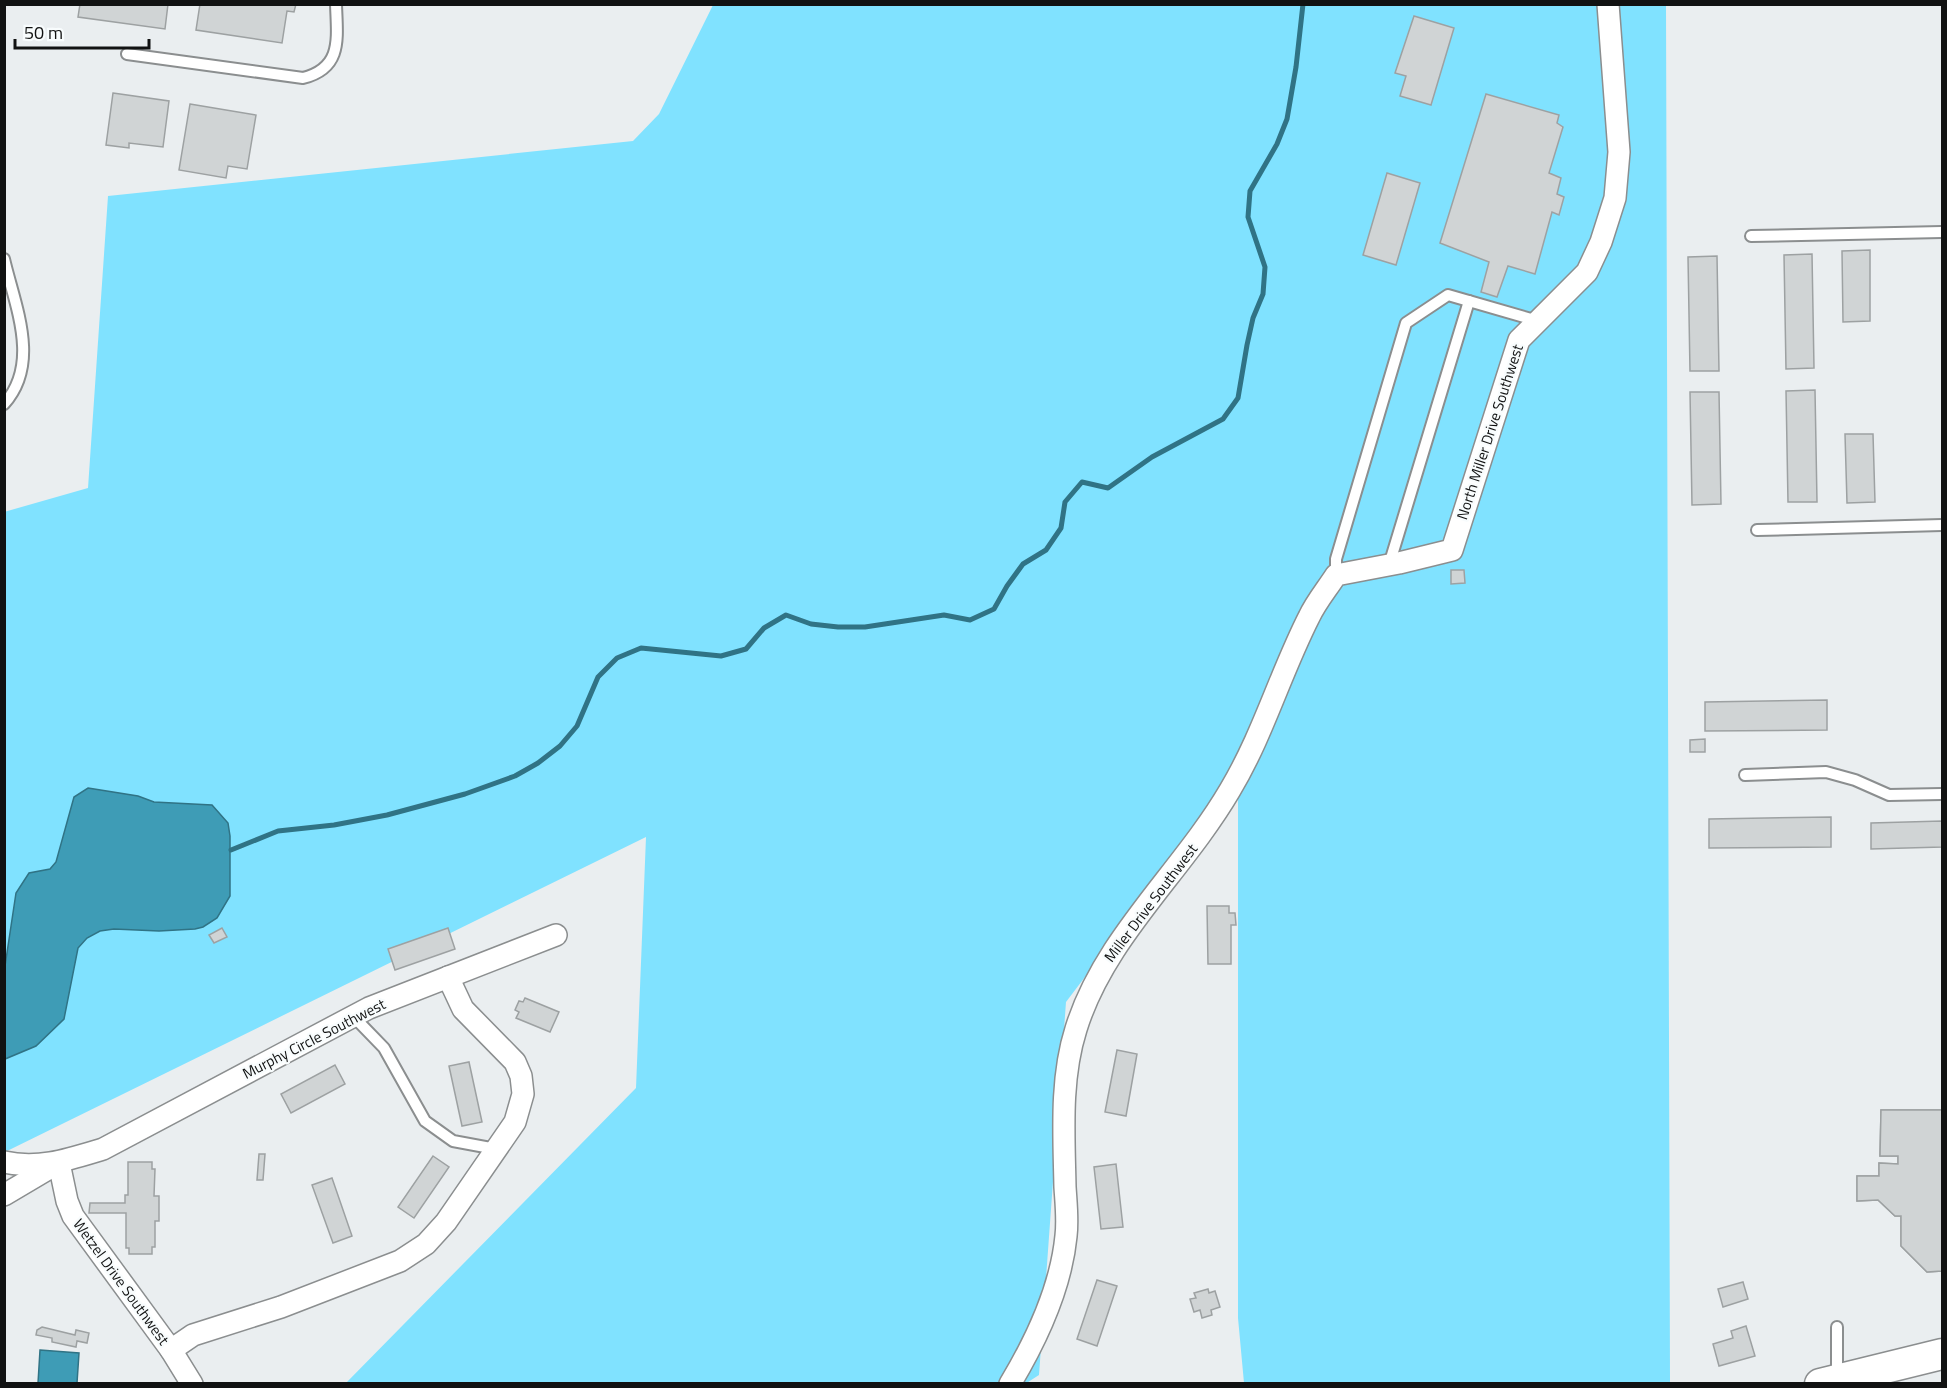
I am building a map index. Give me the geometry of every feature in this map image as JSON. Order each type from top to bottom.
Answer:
[{"type":"main road","points":[[1828,1381],[1942,1354]]},
{"type":"street","name":"North Miller Drive Southwest","points":[[1335,575],[1452,550],[1519,340],[1587,272],[1601,242],[1615,198],[1619,152],[1608,4]]},
{"type":"street","name":"Miller Drive Southwest","points":[[1010,1383],[1032,1347],[1062,1266],[1066,1234],[1064,1132],[1066,1078],[1076,1030],[1093,984],[1115,946],[1191,851],[1231,789],[1267,720],[1312,611],[1335,575]]},
{"type":"street","name":"Murphy Circle Southwest","points":[[59,1163],[103,1149],[353,1016],[556,935]]},
{"type":"street","points":[[192,1383],[171,1350],[193,1335],[281,1307],[400,1260],[426,1244],[446,1222],[515,1122],[523,1094],[521,1076],[515,1062],[463,1010],[448,977]]},
{"type":"street","points":[[4,1162],[32,1166],[59,1163]]},
{"type":"street","points":[[4,1195],[59,1163]]},
{"type":"street","name":"Wetzel Drive Southwest","points":[[59,1163],[67,1201],[73,1216],[171,1350]]},
{"type":"lane","points":[[127,54],[303,78],[323,70],[334,54],[337,37],[336,4]]},
{"type":"lane","points":[[1751,236],[1942,232]]},
{"type":"lane","points":[[4,259],[25,359],[19,383],[4,404]]},
{"type":"lane","points":[[1335,575],[1336,559],[1406,323],[1448,295],[1538,321]]},
{"type":"lane","points":[[1389,565],[1469,301]]},
{"type":"lane","points":[[1757,530],[1942,525]]},
{"type":"lane","points":[[1745,775],[1826,772],[1855,780],[1889,795],[1942,794]]},
{"type":"lane","points":[[353,1016],[384,1048],[425,1121],[453,1140],[496,1149]]},
{"type":"lane","points":[[1828,1381],[1837,1327]]},
{"type":"shaded area","points":[[713,5],[1666,5],[1670,1383],[1244,1383],[1238,1318],[1238,775],[1066,1002],[1039,1375],[1025,1384],[346,1383],[636,1088],[646,837],[5,1152],[4,512],[88,488],[108,196],[633,141],[659,114]]},
{"type":"shaded area","points":[[88,788],[138,796],[154,802],[212,805],[228,823],[230,896],[217,918],[203,927],[159,931],[114,929],[100,931],[87,938],[78,948],[64,1019],[36,1046],[5,1059],[5,966],[16,893],[29,873],[50,869],[56,862],[74,797]]},
{"type":"shaded area","points":[[40,1350],[79,1353],[77,1383],[38,1383]]},
{"type":"building","points":[[80,4],[168,4],[165,29],[78,17]]},
{"type":"building","points":[[200,4],[296,4],[294,12],[287,11],[282,43],[196,30]]},
{"type":"building","points":[[1414,16],[1454,28],[1431,105],[1400,96],[1406,76],[1395,73]]},
{"type":"building","points":[[113,93],[169,101],[163,147],[129,143],[129,148],[106,145]]},
{"type":"building","points":[[1486,94],[1559,115],[1557,123],[1563,127],[1549,173],[1561,178],[1557,194],[1564,197],[1559,215],[1552,212],[1535,274],[1508,266],[1497,297],[1481,292],[1489,262],[1440,243]]},
{"type":"building","points":[[190,104],[256,115],[247,169],[228,166],[226,178],[179,170]]},
{"type":"building","points":[[1387,173],[1420,183],[1396,265],[1363,255]]},
{"type":"building","points":[[1870,250],[1870,321],[1843,322],[1842,251]]},
{"type":"building","points":[[1812,254],[1814,368],[1786,369],[1784,255]]},
{"type":"building","points":[[1717,256],[1719,371],[1690,371],[1688,257]]},
{"type":"building","points":[[1815,390],[1817,502],[1788,502],[1786,391]]},
{"type":"building","points":[[1690,392],[1719,392],[1721,504],[1692,505]]},
{"type":"building","points":[[1845,434],[1873,434],[1875,502],[1847,503]]},
{"type":"building","points":[[1451,570],[1464,570],[1465,583],[1451,584]]},
{"type":"building","points":[[1827,700],[1827,730],[1705,731],[1705,702]]},
{"type":"building","points":[[1705,739],[1705,752],[1690,752],[1690,740]]},
{"type":"building","points":[[1831,817],[1831,847],[1709,848],[1709,819]]},
{"type":"building","points":[[1942,821],[1942,847],[1871,849],[1871,823]]},
{"type":"building","points":[[1207,906],[1229,906],[1229,913],[1235,913],[1236,925],[1231,925],[1231,964],[1208,964]]},
{"type":"building","points":[[222,928],[227,937],[214,943],[209,935]]},
{"type":"building","points":[[448,928],[455,949],[395,970],[388,949]]},
{"type":"building","points":[[525,998],[559,1012],[550,1032],[516,1018],[519,1012],[515,1010],[519,1001],[523,1002]]},
{"type":"building","points":[[1117,1050],[1137,1054],[1126,1116],[1105,1112]]},
{"type":"building","points":[[469,1062],[482,1122],[462,1126],[449,1066]]},
{"type":"building","points":[[335,1065],[345,1084],[291,1113],[281,1094]]},
{"type":"building","points":[[1881,1110],[1942,1110],[1942,1155],[1928,1155],[1928,1165],[1942,1165],[1942,1271],[1927,1272],[1901,1246],[1901,1216],[1895,1216],[1878,1200],[1857,1201],[1857,1176],[1879,1176],[1879,1163],[1898,1164],[1898,1156],[1880,1156]]},
{"type":"building","points":[[1881,1110],[1942,1110],[1942,1271],[1927,1272],[1901,1246],[1901,1216],[1895,1216],[1878,1200],[1857,1201],[1857,1176],[1879,1176],[1879,1163],[1898,1164],[1898,1156],[1880,1156]]},
{"type":"building","points":[[259,1154],[265,1154],[263,1180],[257,1180]]},
{"type":"building","points":[[433,1156],[449,1167],[414,1218],[398,1207]]},
{"type":"building","points":[[128,1162],[152,1162],[152,1169],[155,1169],[154,1196],[159,1196],[159,1221],[155,1221],[155,1247],[152,1247],[152,1254],[129,1254],[129,1248],[126,1248],[126,1213],[89,1213],[90,1203],[125,1203],[125,1195],[128,1195]]},
{"type":"building","points":[[1116,1164],[1123,1227],[1101,1229],[1094,1167]]},
{"type":"building","points":[[332,1178],[352,1236],[333,1243],[312,1185]]},
{"type":"building","points":[[1097,1280],[1117,1286],[1097,1346],[1077,1339]]},
{"type":"building","points":[[1743,1282],[1748,1299],[1723,1307],[1718,1289]]},
{"type":"building","points":[[1208,1289],[1209,1293],[1215,1291],[1220,1307],[1211,1310],[1212,1315],[1202,1318],[1200,1310],[1194,1312],[1190,1299],[1196,1298],[1194,1293]]},
{"type":"building","points":[[1746,1326],[1755,1356],[1719,1366],[1713,1344],[1733,1338],[1731,1331]]},
{"type":"building","points":[[42,1327],[75,1335],[76,1330],[89,1333],[87,1343],[77,1341],[76,1347],[52,1342],[52,1338],[36,1335],[37,1330]]},
{"type":"waterway","points":[[231,850],[278,831],[334,825],[387,815],[465,794],[515,776],[538,763],[560,746],[577,726],[598,677],[617,658],[641,648],[721,656],[746,649],[764,628],[786,615],[811,624],[865,627],[944,615],[970,620],[994,609],[1023,564],[1046,550],[1061,528],[1065,502],[1082,482],[1108,488],[1152,457],[1223,419],[1238,398],[1253,318],[1263,294],[1265,267],[1248,217],[1250,191],[1277,144],[1287,119],[1303,4]]}]
